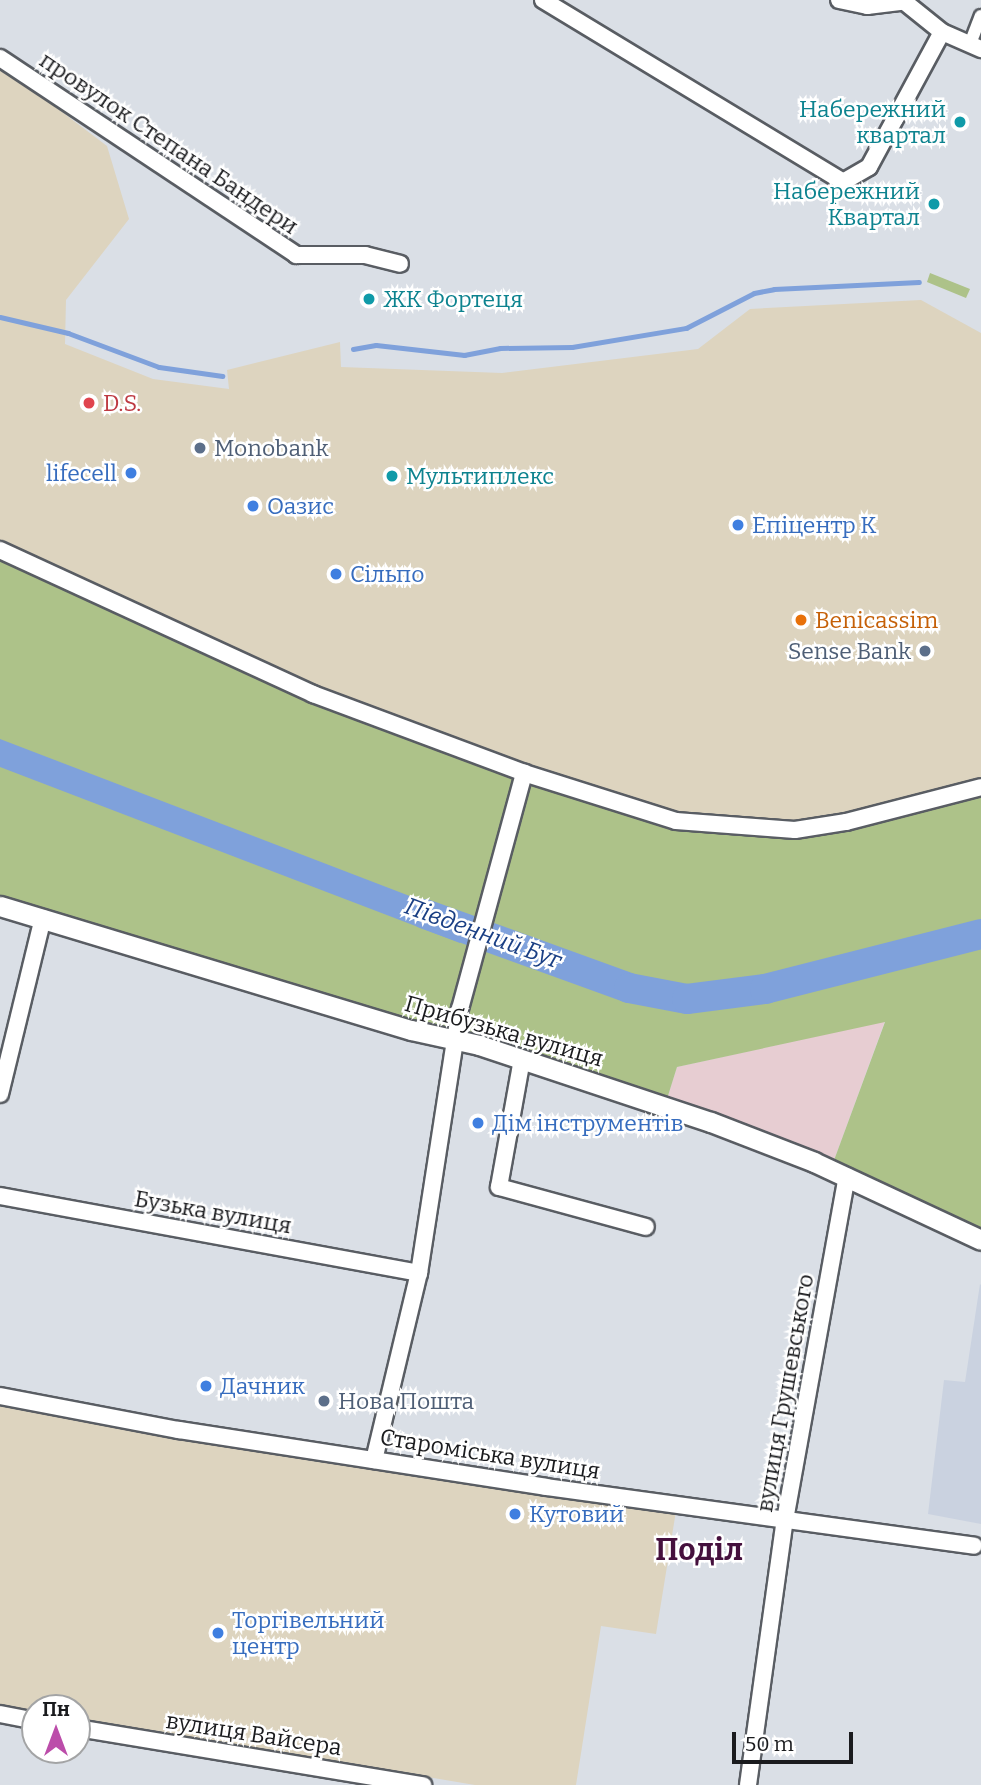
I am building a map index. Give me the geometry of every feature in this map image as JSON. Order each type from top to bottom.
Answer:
[{"type":"street","points":[[543,0],[842,182],[859,176],[874,159],[942,32]]},
{"type":"street","points":[[839,0],[867,6],[902,1],[942,32],[976,47],[981,16]]},
{"type":"street","name":"провулок Степана Бандери","points":[[0,58],[296,255],[365,255],[400,264]]},
{"type":"street","points":[[0,550],[313,694],[524,773],[676,821],[768,831],[846,822],[981,788]]},
{"type":"street","points":[[374,1460],[419,1273],[454,1040],[469,970],[524,773]]},
{"type":"street","name":"Прибузька вулиця","points":[[0,906],[522,1059],[712,1122],[846,1177],[981,1240]]},
{"type":"street","points":[[0,1094],[43,918]]},
{"type":"street","points":[[522,1059],[499,1187],[646,1227]]},
{"type":"street","name":"вулиця Грушевського","points":[[748,1785],[785,1520],[846,1177]]},
{"type":"street","name":"Бузька вулиця","points":[[0,1196],[419,1273]]},
{"type":"street","name":"Староміська вулиця","points":[[0,1396],[374,1460],[974,1546]]},
{"type":"street","points":[[0,1714],[21,1718]]},
{"type":"street","name":"вулиця Вайсера","points":[[91,1730],[423,1785]]},
{"type":"street","points":[[318,1785],[321,1768]]},
{"type":"shaded area","points":[[0,65],[107,146],[129,219],[66,300],[65,344],[153,379],[229,389],[227,370],[340,342],[341,367],[502,373],[698,349],[750,309],[921,300],[981,333],[981,780],[844,816],[768,824],[678,815],[527,766],[316,688],[0,543]]},
{"type":"shaded area","points":[[885,1021],[833,1163],[667,1099],[677,1067]]},
{"type":"shaded area","points":[[980,1284],[981,1524],[928,1514],[944,1380],[965,1382]]},
{"type":"shaded area","points":[[0,1404],[676,1511],[656,1634],[601,1626],[576,1785],[475,1785],[91,1720],[91,1694],[21,1694],[21,1709],[0,1705]]},
{"type":"green space","points":[[930,273],[970,289],[966,298],[927,282]]},
{"type":"green space","points":[[0,558],[516,777],[449,1031],[0,897]]},
{"type":"green space","points":[[529,782],[675,828],[768,838],[847,829],[981,794],[981,1232],[833,1163],[885,1022],[677,1067],[667,1099],[461,1034]]},
{"type":"water","points":[[0,739],[467,918],[460,943],[0,767]]},
{"type":"waterway","points":[[353,349],[376,345],[464,355],[500,348],[572,347],[686,328],[754,293],[774,289],[919,282]]},
{"type":"waterway","points":[[0,317],[68,333],[159,367],[222,376]]},
{"type":"waterway","name":"Південний Буг","points":[[425,914],[629,988],[687,999],[765,989],[981,934]]},
{"type":"place","name":"Набережний квартал","points":[[960,122]]},
{"type":"place","name":"Набережний Квартал","points":[[934,204]]},
{"type":"place","name":"ЖК Фортеця","points":[[369,299]]},
{"type":"place","name":"D.S.","points":[[89,403]]},
{"type":"place","name":"Monobank","points":[[200,448]]},
{"type":"place","name":"lifecell","points":[[131,473]]},
{"type":"place","name":"Мультиплекс","points":[[392,476]]},
{"type":"place","name":"Оазис","points":[[253,506]]},
{"type":"place","name":"Епіцентр К","points":[[738,525]]},
{"type":"place","name":"Сільпо","points":[[336,574]]},
{"type":"place","name":"Benicassim","points":[[801,620]]},
{"type":"place","name":"Sense Bank","points":[[925,651]]},
{"type":"place","name":"Дім інструментів","points":[[478,1123]]},
{"type":"place","name":"Дачник","points":[[206,1386]]},
{"type":"place","name":"Нова Пошта","points":[[324,1401]]},
{"type":"place","name":"Кутовий","points":[[515,1514]]},
{"type":"place","name":"Торгівельний центр","points":[[218,1633]]},
{"type":"district","name":"Поділ","points":[[699,1550]]}]
